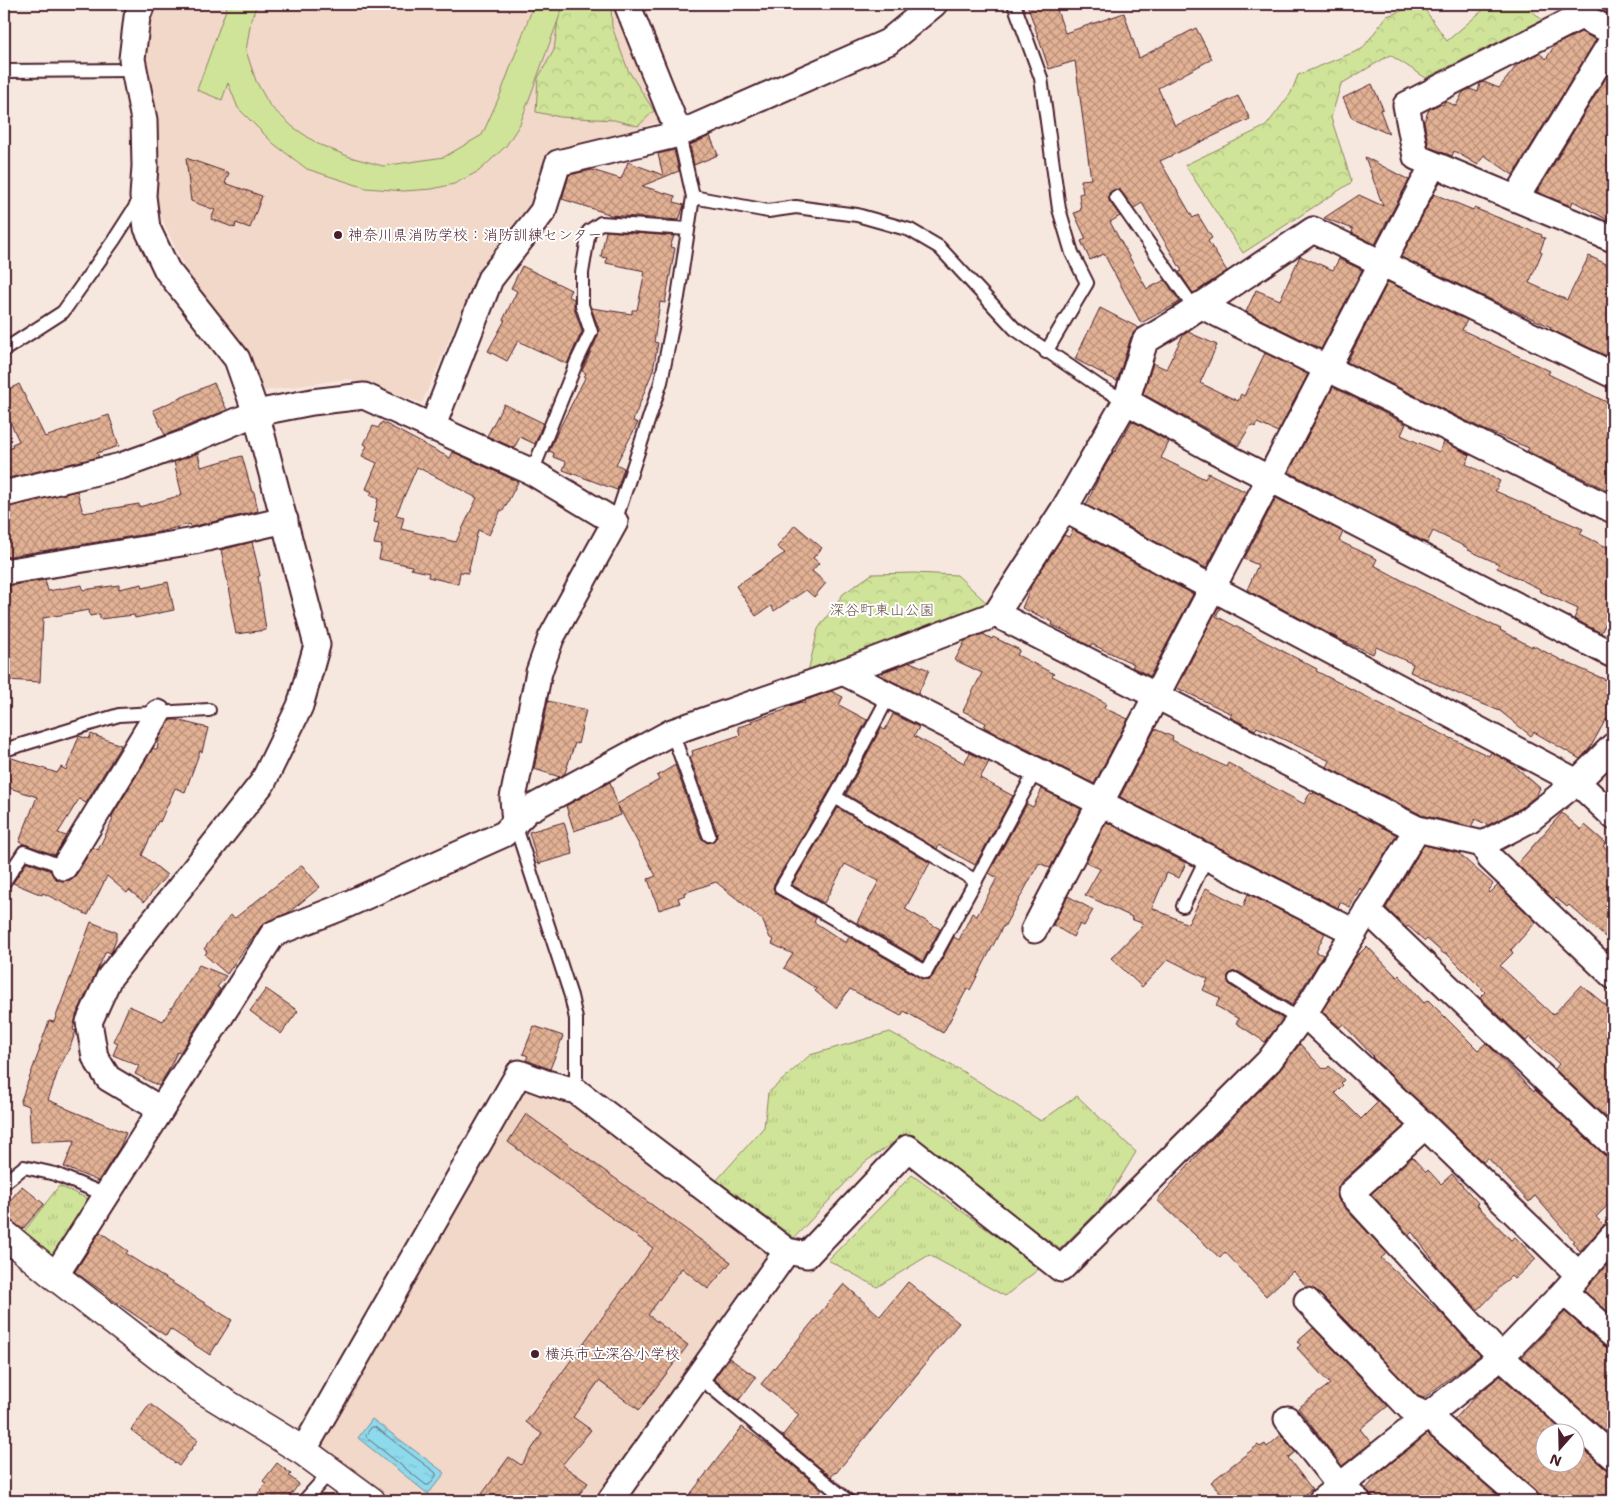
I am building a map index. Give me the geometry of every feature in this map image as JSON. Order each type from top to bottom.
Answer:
[{"type":"street","points":[[142,4],[137,17],[132,59],[144,120],[145,166],[143,196],[147,228],[167,270],[237,359],[256,413],[317,645],[300,706],[263,782],[109,978],[89,1022],[95,1057],[108,1078],[160,1109]]},
{"type":"street","points":[[627,4],[679,134]]},
{"type":"street","points":[[432,428],[490,279],[543,211],[558,163],[679,134],[888,42],[934,4]]},
{"type":"street","points":[[1613,32],[1581,16],[1406,105],[1416,157],[1613,239]]},
{"type":"street","points":[[1516,198],[1613,39]]},
{"type":"street","points":[[1034,930],[1432,165]]},
{"type":"street","points":[[55,1276],[273,934],[337,909],[504,834],[528,810],[672,732],[844,672],[996,614],[1064,509],[1126,401],[1145,341],[1313,230],[1613,375]]},
{"type":"street","points":[[1198,307],[1327,368],[1613,510]]},
{"type":"street","points":[[4,494],[121,466],[185,443],[256,413],[312,402],[364,396],[532,472],[615,522],[551,638],[539,672],[513,798],[515,824]]},
{"type":"street","points":[[1126,401],[1208,446],[1613,656]]},
{"type":"street","points":[[1064,509],[1577,782],[1613,816]]},
{"type":"street","points":[[4,572],[194,541],[285,520]]},
{"type":"street","points":[[996,614],[1417,829],[1483,844],[1529,820],[1577,782],[1613,746]]},
{"type":"street","points":[[844,672],[1354,932]]},
{"type":"street","points":[[64,867],[158,713]]},
{"type":"street","points":[[303,1450],[519,1073],[576,1091],[787,1251],[807,1255],[908,1148],[1061,1269],[1269,1061],[1302,1017],[1417,829]]},
{"type":"street","points":[[1483,844],[1490,858],[1613,976]]},
{"type":"street","points":[[1367,910],[1613,1144]]},
{"type":"street","points":[[1302,1017],[1425,1126],[1572,1283],[1613,1335]]},
{"type":"street","points":[[1425,1126],[1352,1193],[1501,1357],[1613,1457]]},
{"type":"street","points":[[4,1234],[55,1276],[199,1387],[303,1450],[371,1501]]},
{"type":"street","points":[[1320,1501],[1349,1494],[1428,1416],[1501,1357],[1572,1283],[1613,1236]]},
{"type":"street","points":[[610,1501],[787,1251]]},
{"type":"street","points":[[1307,1301],[1410,1408],[1428,1416],[1526,1501]]},
{"type":"street","points":[[1287,1419],[1349,1494]]},
{"type":"lane","points":[[1014,4],[1041,78],[1059,209],[1072,253],[1087,282],[1046,352]]},
{"type":"lane","points":[[4,70],[134,70]]},
{"type":"lane","points":[[615,522],[661,382],[678,298],[694,197],[679,134]]},
{"type":"lane","points":[[4,350],[62,312],[143,196]]},
{"type":"lane","points":[[694,197],[768,211],[796,206],[857,215],[910,230],[939,246],[1015,329],[1046,352],[1100,387],[1126,401]]},
{"type":"lane","points":[[1116,197],[1198,307]]},
{"type":"lane","points":[[532,472],[577,361],[591,332],[582,305],[582,273],[589,231],[601,223],[688,229]]},
{"type":"lane","points":[[890,696],[835,797],[781,888],[926,972],[1036,770]]},
{"type":"lane","points":[[4,750],[119,715],[209,710]]},
{"type":"lane","points":[[672,732],[709,835]]},
{"type":"lane","points":[[835,797],[976,881]]},
{"type":"lane","points":[[515,824],[571,996],[576,1019],[576,1091]]},
{"type":"lane","points":[[4,882],[24,852],[64,867]]},
{"type":"lane","points":[[1183,906],[1207,857]]},
{"type":"lane","points":[[1235,979],[1302,1017]]},
{"type":"lane","points":[[4,1182],[24,1167],[55,1174],[106,1195]]},
{"type":"lane","points":[[699,1377],[848,1501]]},
{"type":"lane","points":[[304,1501],[330,1472]]},
{"type":"shaded area","name":"神奈川県消防学校：消防訓練センター","points":[[155,4],[611,4],[629,48],[665,120],[550,154],[534,199],[479,271],[422,403],[348,379],[263,391],[195,290],[151,195],[151,93],[144,43]]},
{"type":"shaded area","name":"横浜市立深谷小学校","points":[[536,1087],[581,1106],[768,1249],[766,1266],[596,1501],[390,1501],[321,1449],[318,1442],[516,1091]]},
{"type":"green space","points":[[228,4],[257,4],[251,20],[246,51],[256,81],[270,106],[293,127],[318,144],[350,157],[383,166],[444,157],[482,135],[500,95],[534,4],[564,4],[520,124],[506,146],[479,171],[454,184],[432,189],[404,191],[366,188],[307,169],[274,144],[238,108],[228,83],[222,100],[197,90]]},
{"type":"green space","points":[[560,4],[611,4],[612,27],[628,70],[654,111],[638,126],[614,120],[560,117],[536,112],[538,78],[554,50]]},
{"type":"green space","points":[[1421,4],[1447,41],[1490,4],[1525,4],[1542,20],[1426,78],[1390,55],[1341,84],[1331,118],[1352,182],[1243,253],[1185,165],[1266,126],[1291,93],[1298,75],[1362,49],[1387,16]]},
{"type":"green space","name":"深谷町東山公園","points":[[872,574],[957,575],[990,606],[807,676],[818,629],[843,594]]},
{"type":"green space","points":[[890,1032],[962,1071],[1041,1121],[1077,1096],[1136,1152],[1104,1205],[1060,1249],[905,1135],[865,1162],[794,1238],[717,1180],[764,1127],[768,1093],[810,1055]]},
{"type":"green space","points":[[912,1175],[1040,1268],[1005,1296],[929,1255],[877,1287],[828,1260]]},
{"type":"green space","points":[[59,1186],[96,1202],[55,1259],[22,1234]]},
{"type":"water","points":[[372,1419],[445,1473],[428,1494],[358,1438]]},
{"type":"building","points":[[1027,4],[1055,4],[1065,33],[1124,13],[1139,58],[1196,28],[1212,59],[1158,88],[1175,126],[1238,96],[1250,119],[1160,161],[1193,218],[1198,215],[1212,238],[1208,241],[1227,271],[1196,292],[1193,293],[1179,272],[1182,271],[1142,203],[1134,208],[1120,190],[1115,189],[1109,193],[1109,201],[1120,216],[1110,222],[1147,289],[1165,280],[1180,302],[1141,323],[1104,254],[1090,260],[1081,241],[1086,239],[1074,213],[1081,210],[1079,194],[1083,193],[1081,180],[1091,179],[1075,61],[1049,69]]},
{"type":"building","points":[[1596,4],[1613,4],[1613,16],[1594,6]]},
{"type":"building","points":[[1581,32],[1596,40],[1513,175],[1484,155],[1478,165],[1454,151],[1452,156],[1429,147],[1424,122],[1429,109],[1440,104],[1443,105],[1445,101],[1456,106],[1463,92],[1470,89],[1478,92],[1480,83],[1484,82],[1499,88],[1518,64],[1539,53],[1546,59],[1555,45]]},
{"type":"building","points":[[1613,66],[1613,223],[1573,201],[1571,206],[1537,192]]},
{"type":"building","points":[[1372,84],[1383,109],[1380,110],[1389,134],[1352,118],[1343,98]]},
{"type":"building","points":[[710,136],[718,155],[694,165],[690,145]]},
{"type":"building","points":[[674,150],[679,171],[642,186],[675,196],[674,202],[684,205],[679,220],[609,215],[562,199],[569,175],[592,170],[621,179],[628,162],[663,175],[658,154]]},
{"type":"building","points":[[1365,157],[1409,180],[1375,244],[1352,233],[1353,229],[1324,218],[1359,195],[1383,206]]},
{"type":"building","points":[[186,158],[229,173],[225,183],[262,196],[250,228],[236,223],[235,228],[211,219],[215,210],[191,201]]},
{"type":"building","points":[[1434,194],[1542,235],[1541,237],[1545,238],[1540,251],[1542,252],[1529,283],[1567,300],[1589,256],[1613,267],[1613,359],[1550,329],[1551,327],[1401,257]]},
{"type":"building","points":[[606,231],[674,236],[670,247],[675,248],[665,303],[660,302],[654,342],[658,343],[653,370],[633,421],[638,423],[616,464],[624,468],[617,490],[563,470],[566,462],[553,457],[554,453],[549,451],[585,378],[586,373],[582,371],[598,336],[599,329],[591,308],[632,314],[632,310],[637,310],[645,271],[606,263],[607,258],[601,257]]},
{"type":"building","points":[[1300,256],[1333,270],[1339,259],[1362,270],[1321,349],[1246,312],[1256,290],[1280,300]]},
{"type":"building","points":[[522,266],[571,290],[568,296],[574,299],[574,308],[582,331],[567,364],[518,341],[507,361],[488,351],[505,320],[503,320],[517,291],[511,288]]},
{"type":"building","points":[[1388,282],[1467,320],[1462,330],[1550,371],[1548,374],[1613,405],[1613,493],[1527,451],[1529,448],[1485,430],[1347,362]]},
{"type":"building","points":[[1100,308],[1139,328],[1131,337],[1117,381],[1075,359]]},
{"type":"building","points":[[1188,332],[1217,345],[1200,383],[1238,401],[1241,394],[1244,396],[1265,353],[1308,374],[1278,432],[1257,423],[1255,427],[1251,425],[1238,446],[1143,394],[1153,363],[1166,369],[1183,335]]},
{"type":"building","points":[[214,383],[227,410],[165,435],[153,410]]},
{"type":"building","points":[[19,384],[45,437],[109,415],[119,446],[97,453],[99,457],[4,479],[4,451],[13,447],[12,444],[19,441],[4,409],[4,392]]},
{"type":"building","points":[[1333,387],[1406,424],[1401,435],[1439,452],[1444,442],[1470,455],[1466,464],[1500,481],[1495,491],[1583,529],[1580,534],[1613,550],[1613,623],[1607,621],[1601,633],[1574,619],[1578,609],[1539,591],[1540,589],[1497,568],[1499,564],[1468,550],[1468,548],[1433,531],[1427,543],[1289,472]]},
{"type":"building","points":[[504,404],[543,423],[535,444],[520,437],[514,448],[487,436]]},
{"type":"building","points":[[1132,421],[1169,442],[1161,458],[1205,479],[1208,473],[1246,492],[1206,568],[1086,505],[1099,477]]},
{"type":"building","points":[[382,422],[450,458],[453,452],[518,482],[489,535],[478,530],[468,573],[460,572],[458,584],[428,577],[429,573],[411,569],[412,566],[379,559],[382,545],[374,544],[379,523],[373,522],[378,499],[370,495],[372,492],[366,489],[377,463],[362,456],[367,446],[364,444],[373,426],[378,428]],"holes":[[[417,467],[477,498],[456,542],[401,529],[404,517],[396,515]]]},
{"type":"building","points":[[198,453],[201,467],[242,456],[258,511],[191,527],[190,524],[159,532],[4,557],[4,508],[77,491],[83,513],[139,504],[139,507],[182,495],[174,462]]},
{"type":"building","points":[[1276,498],[1343,532],[1339,541],[1377,559],[1374,565],[1418,589],[1501,629],[1532,647],[1532,645],[1613,683],[1613,722],[1606,719],[1590,748],[1580,759],[1534,732],[1531,736],[1500,711],[1410,672],[1413,664],[1376,647],[1373,654],[1341,640],[1247,590],[1258,565],[1244,559]]},
{"type":"building","points":[[795,525],[822,548],[813,558],[819,563],[812,571],[826,583],[814,597],[806,590],[774,611],[771,606],[756,616],[736,586],[785,553],[777,547]]},
{"type":"building","points":[[1073,530],[1193,594],[1150,676],[1132,667],[1134,664],[1072,637],[1073,635],[1052,625],[1053,622],[1022,608],[1032,584],[1064,535],[1069,537]]},
{"type":"building","points":[[252,542],[260,576],[258,576],[266,630],[236,634],[230,603],[232,602],[221,550]]},
{"type":"building","points":[[45,580],[48,591],[82,585],[83,590],[119,585],[119,589],[142,584],[143,588],[168,582],[174,610],[135,618],[134,615],[100,619],[100,614],[90,616],[89,610],[43,618],[40,682],[7,680],[10,621],[4,622],[4,595],[10,594],[9,586]]},
{"type":"building","points":[[1218,607],[1220,608],[1216,616],[1317,669],[1316,671],[1412,720],[1489,756],[1491,752],[1511,763],[1540,788],[1536,796],[1521,808],[1488,825],[1475,819],[1471,827],[1422,815],[1327,767],[1330,761],[1257,727],[1255,730],[1230,717],[1232,714],[1177,688]]},
{"type":"building","points":[[983,634],[1020,650],[1017,655],[1054,674],[1052,676],[1106,703],[1104,708],[1128,719],[1094,784],[984,727],[986,723],[963,711],[982,673],[955,660],[965,641]]},
{"type":"building","points":[[910,662],[929,670],[918,694],[882,676],[883,672],[899,668]]},
{"type":"building","points":[[831,691],[843,697],[839,705],[867,720],[828,793],[773,888],[777,895],[816,918],[814,922],[846,943],[849,937],[922,979],[930,979],[933,976],[954,937],[959,940],[972,913],[977,916],[997,878],[989,873],[1027,804],[1033,807],[1042,789],[1081,809],[1050,868],[1039,863],[1003,926],[970,990],[967,989],[943,1033],[904,1011],[901,1016],[850,989],[836,1008],[815,991],[817,989],[784,968],[793,954],[772,944],[774,940],[770,938],[762,919],[716,882],[684,893],[685,895],[678,898],[680,903],[659,910],[648,879],[656,876],[617,804],[659,780],[657,776],[675,765],[701,838],[707,843],[712,842],[717,837],[717,832],[690,757],[693,755],[692,751],[740,735],[738,727],[785,710],[787,707],[801,702],[804,704],[806,700]]},
{"type":"building","points":[[548,701],[586,710],[578,744],[575,743],[565,773],[560,777],[534,769]]},
{"type":"building","points":[[893,714],[919,727],[914,736],[964,763],[970,753],[989,762],[980,778],[1013,796],[975,865],[939,845],[937,849],[846,794],[881,728],[885,730]]},
{"type":"building","points":[[170,720],[208,728],[202,752],[200,751],[185,792],[175,788],[160,822],[158,821],[142,855],[167,875],[144,902],[129,890],[127,893],[107,876],[88,915],[43,893],[42,895],[13,883],[27,862],[51,871],[56,879],[63,881],[70,880],[76,875],[93,847],[98,850],[113,819],[111,818],[153,748],[157,750],[159,738]]},
{"type":"building","points":[[1155,729],[1173,737],[1172,740],[1226,767],[1228,763],[1304,804],[1310,793],[1313,794],[1314,792],[1397,835],[1362,891],[1360,888],[1350,907],[1340,902],[1338,908],[1120,797]]},
{"type":"building","points":[[91,734],[121,745],[86,803],[79,799],[58,833],[66,836],[55,855],[19,842],[37,797],[4,786],[4,761],[7,762],[9,757],[57,773],[61,767],[66,770],[79,736],[89,739]]},
{"type":"building","points":[[610,782],[621,815],[574,831],[566,806]]},
{"type":"building","points":[[838,808],[930,863],[905,909],[940,929],[923,961],[857,922],[879,881],[845,864],[824,903],[792,885]]},
{"type":"building","points":[[1562,813],[1581,830],[1585,825],[1606,843],[1603,846],[1613,855],[1613,944],[1569,905],[1567,907],[1556,898],[1554,900],[1517,864]]},
{"type":"building","points":[[564,822],[573,854],[538,864],[529,832]]},
{"type":"building","points":[[1106,822],[1186,863],[1179,878],[1167,873],[1152,908],[1188,924],[1206,888],[1243,907],[1248,894],[1325,933],[1316,952],[1323,955],[1292,1005],[1239,972],[1232,972],[1228,975],[1228,982],[1231,986],[1283,1019],[1265,1042],[1236,1023],[1239,1019],[1216,1006],[1220,998],[1203,990],[1208,979],[1168,959],[1142,987],[1111,958],[1144,924],[1085,895],[1100,869],[1086,862]]},
{"type":"building","points":[[1424,845],[1458,853],[1493,884],[1488,892],[1490,893],[1498,885],[1536,922],[1511,950],[1513,953],[1500,966],[1553,1015],[1581,985],[1613,1011],[1613,1124],[1555,1069],[1559,1064],[1530,1037],[1526,1041],[1480,997],[1485,992],[1446,953],[1444,954],[1427,939],[1425,941],[1408,926],[1406,928],[1386,908]]},
{"type":"building","points":[[302,865],[320,887],[288,913],[261,926],[227,974],[205,955],[207,951],[204,949],[230,915],[235,918]]},
{"type":"building","points":[[1068,896],[1093,910],[1084,926],[1080,924],[1073,937],[1053,925]]},
{"type":"building","points":[[91,922],[116,932],[116,940],[111,953],[106,951],[76,1016],[73,1030],[76,1031],[59,1068],[48,1100],[126,1133],[120,1147],[98,1181],[64,1167],[75,1140],[31,1142],[29,1106],[20,1103],[49,1021],[54,1022]]},
{"type":"building","points":[[1367,946],[1397,977],[1399,975],[1424,1003],[1428,1000],[1478,1050],[1486,1043],[1534,1092],[1535,1090],[1603,1154],[1613,1158],[1613,1200],[1596,1217],[1604,1225],[1580,1251],[1572,1242],[1574,1241],[1535,1196],[1529,1202],[1488,1158],[1483,1162],[1372,1057],[1343,1024],[1340,1027],[1322,1011],[1355,958]]},
{"type":"building","points":[[199,965],[226,976],[217,987],[220,989],[180,1053],[177,1052],[159,1086],[135,1074],[139,1066],[113,1055],[118,1043],[114,1041],[129,1006],[163,1021]]},
{"type":"building","points":[[266,989],[298,1011],[281,1034],[250,1011]]},
{"type":"building","points":[[534,1026],[563,1036],[550,1069],[526,1060],[528,1056],[523,1054]]},
{"type":"building","points":[[1300,1044],[1323,1069],[1329,1066],[1344,1080],[1341,1083],[1343,1085],[1335,1093],[1361,1119],[1378,1102],[1404,1126],[1341,1182],[1337,1196],[1340,1203],[1387,1253],[1381,1258],[1444,1316],[1480,1355],[1424,1398],[1418,1396],[1317,1291],[1307,1287],[1293,1271],[1266,1296],[1225,1252],[1220,1258],[1157,1200],[1208,1143],[1279,1071]]},
{"type":"building","points":[[526,1114],[731,1262],[708,1289],[682,1268],[648,1315],[688,1345],[639,1410],[599,1381],[573,1417],[591,1430],[562,1465],[588,1483],[574,1501],[477,1501],[509,1457],[521,1465],[542,1434],[526,1422],[653,1248],[508,1142]]},
{"type":"building","points":[[1412,1157],[1441,1184],[1452,1174],[1479,1204],[1477,1205],[1511,1240],[1515,1237],[1536,1259],[1514,1279],[1511,1276],[1478,1310],[1440,1269],[1412,1232],[1409,1235],[1371,1194]]},
{"type":"building","points":[[22,1186],[44,1204],[23,1229],[4,1216],[4,1208]]},
{"type":"building","points":[[100,1232],[128,1251],[126,1254],[232,1320],[210,1355],[170,1329],[166,1336],[75,1272]]},
{"type":"building","points":[[1613,1258],[1613,1316],[1584,1291]]},
{"type":"building","points":[[908,1282],[959,1323],[831,1477],[782,1436],[799,1415],[761,1384],[844,1284],[880,1316]]},
{"type":"building","points":[[1565,1312],[1604,1346],[1613,1349],[1613,1438],[1522,1357]]},
{"type":"building","points":[[1313,1328],[1388,1406],[1360,1429],[1371,1443],[1342,1466],[1298,1408],[1330,1384],[1297,1348],[1301,1345],[1297,1342]]},
{"type":"building","points":[[729,1358],[756,1377],[739,1400],[714,1379]]},
{"type":"building","points":[[1500,1376],[1553,1422],[1534,1422],[1534,1472],[1584,1472],[1584,1450],[1613,1475],[1613,1501],[1541,1501],[1535,1490],[1454,1420],[1475,1397]]},
{"type":"building","points":[[150,1404],[198,1440],[179,1466],[131,1430]]},
{"type":"building","points":[[742,1427],[772,1448],[822,1490],[813,1501],[685,1501]]},
{"type":"building","points":[[1427,1434],[1501,1498],[1498,1501],[1378,1501],[1370,1494],[1366,1489],[1379,1473]]},
{"type":"building","points":[[1281,1435],[1295,1452],[1288,1458],[1312,1489],[1297,1501],[1228,1501],[1211,1482],[1258,1445],[1260,1447],[1265,1444],[1267,1447]]},
{"type":"building","points":[[277,1463],[291,1474],[289,1476],[299,1484],[286,1501],[252,1501],[266,1484],[263,1481]]},
{"type":"place","name":"神奈川県消防学校：消防訓練センター","points":[[338,235]]},
{"type":"place","name":"横浜市立深谷小学校","points":[[535,1354]]}]
